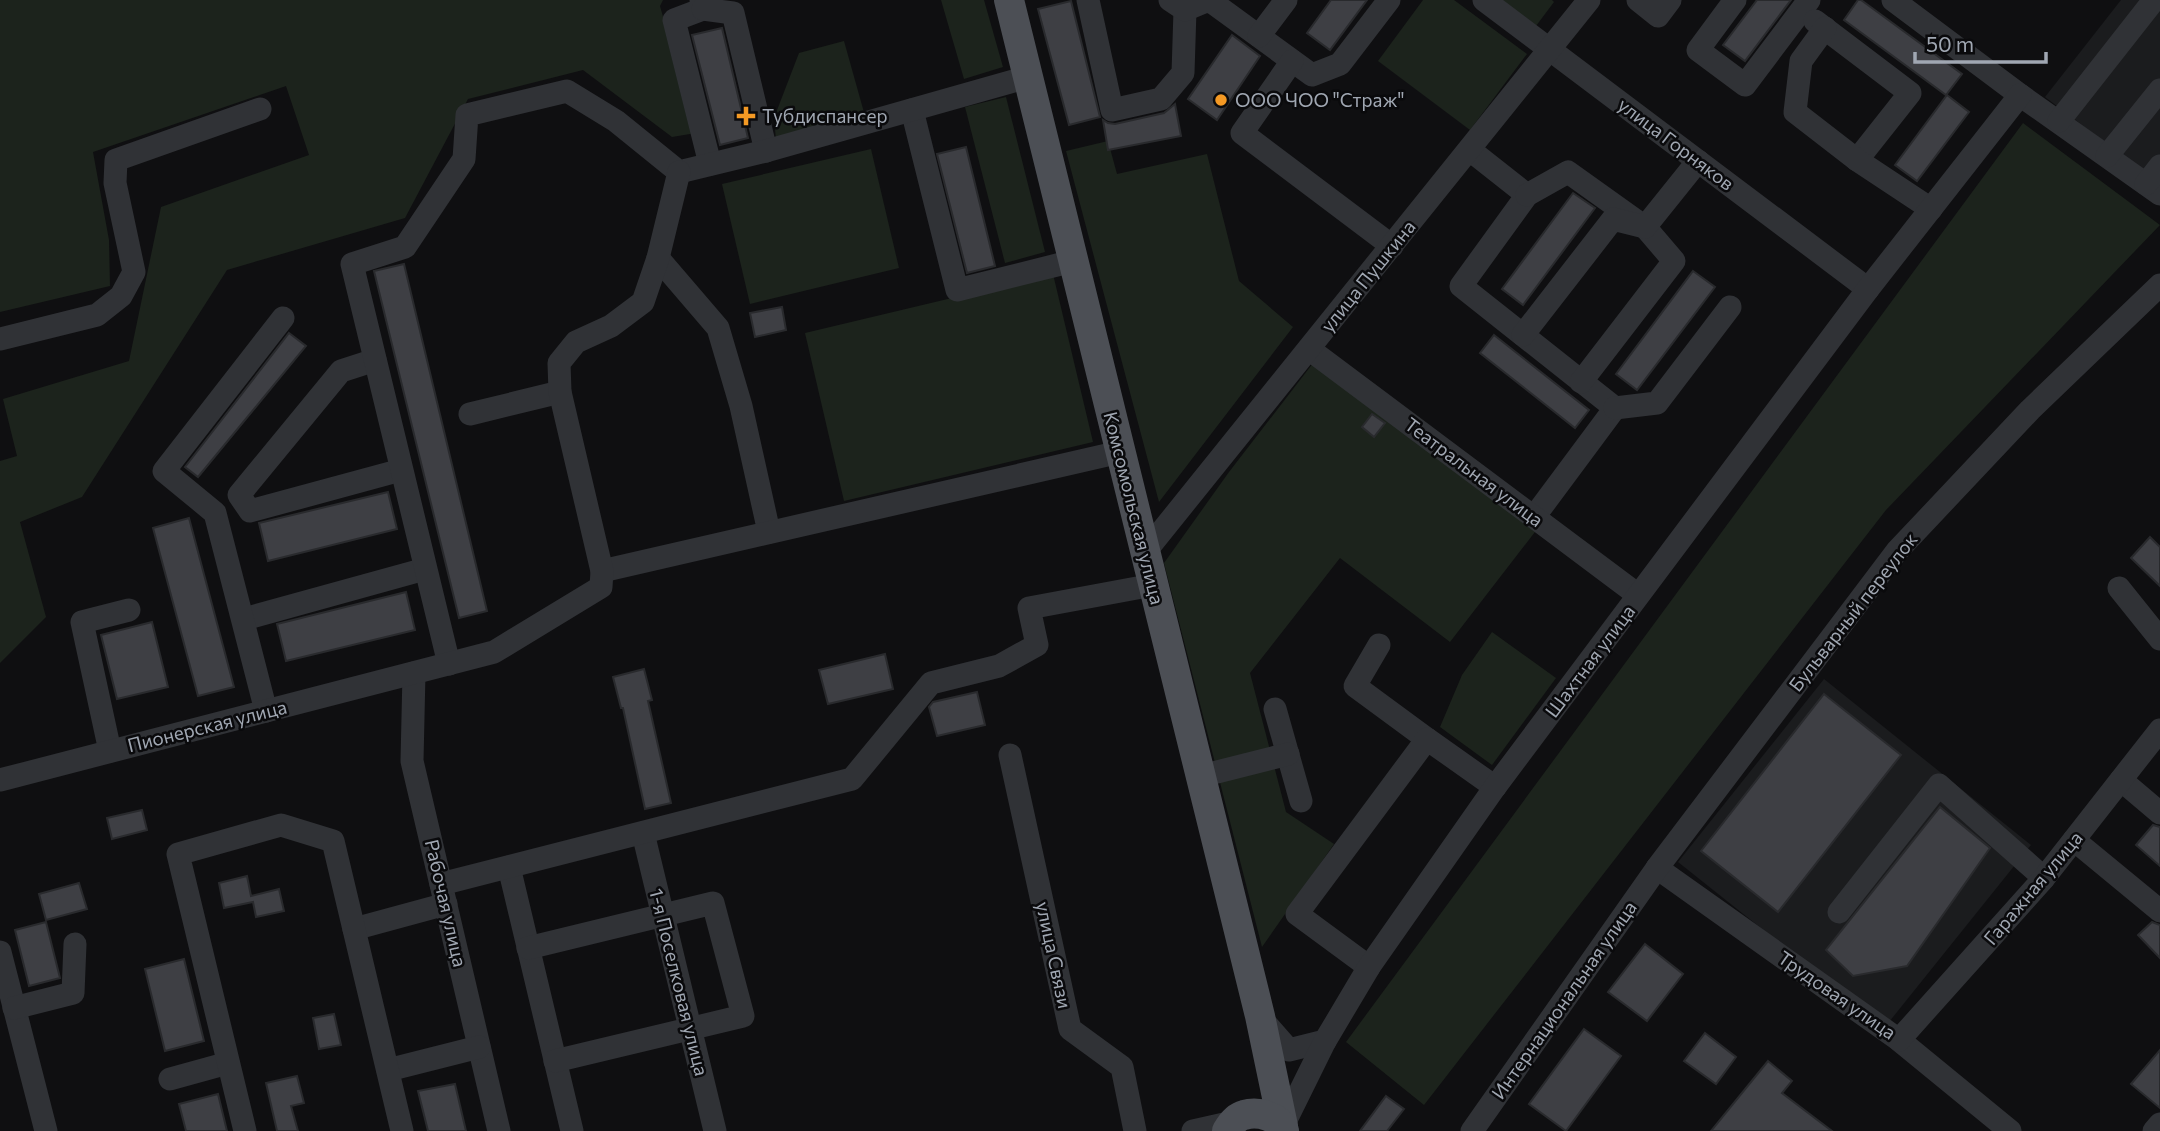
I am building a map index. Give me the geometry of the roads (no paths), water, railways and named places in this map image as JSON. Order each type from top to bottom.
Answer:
[{"type":"main road","name":"Комсомольская улица","points":[[1009,0],[1260,1016],[1284,1128]]},
{"type":"main road","points":[[1234,1123],[1269,1056]]},
{"type":"main road","points":[[1234,1123],[1265,1114],[1284,1128]]},
{"type":"street","points":[[1087,0],[1112,110],[1161,99],[1183,73],[1177,5],[1209,0],[1312,75],[1340,64],[1389,0]]},
{"type":"street","points":[[1259,36],[1286,0]]},
{"type":"street","name":"улица Горняков","points":[[1484,0],[1868,289]]},
{"type":"street","name":"улица Пушкина","points":[[1145,551],[1589,0]]},
{"type":"street","points":[[1638,0],[1658,16],[1670,0]]},
{"type":"street","points":[[1735,0],[1698,50],[1745,85],[1805,5],[1825,28],[1910,93],[1857,160]]},
{"type":"street","points":[[1893,0],[2020,95],[2153,189],[2160,166]]},
{"type":"street","points":[[2059,121],[2154,0]]},
{"type":"street","points":[[710,164],[674,20],[702,4],[733,13],[766,150]]},
{"type":"street","points":[[1825,28],[1801,61],[1794,112],[1857,160],[1931,209]]},
{"type":"street","points":[[1292,61],[1242,133],[1392,246]]},
{"type":"street","points":[[679,172],[1028,77]]},
{"type":"street","points":[[449,664],[352,264],[405,247],[464,159],[467,116],[567,90],[616,121],[679,172]]},
{"type":"street","points":[[2107,156],[2160,90]]},
{"type":"street","name":"Шахтная улица","points":[[1284,1128],[1325,1041],[1369,968],[1495,787],[1868,289],[2020,95]]},
{"type":"street","points":[[0,339],[97,315],[121,296],[134,272],[115,183],[116,160],[260,109]]},
{"type":"street","points":[[912,110],[957,290],[1073,261]]},
{"type":"street","points":[[1469,150],[1527,195]]},
{"type":"street","points":[[1645,227],[1698,161]]},
{"type":"street","points":[[679,172],[658,258],[643,302],[611,326],[576,342],[559,363],[560,392],[602,571],[1120,452]]},
{"type":"street","points":[[1581,382],[1674,261],[1645,227],[1568,172],[1527,195],[1461,285],[1522,335],[1581,382],[1615,408],[1657,403],[1730,307]]},
{"type":"street","points":[[1522,335],[1613,219],[1645,227]]},
{"type":"street","points":[[658,258],[718,328],[741,406],[769,532]]},
{"type":"street","name":"Бульварный переулок","points":[[1657,868],[1897,551],[2030,410],[2160,285]]},
{"type":"street","points":[[266,711],[215,513],[164,471],[282,318]]},
{"type":"street","name":"Театральная улица","points":[[1309,348],[1639,596]]},
{"type":"street","points":[[375,360],[341,372],[239,495],[250,511],[401,470]]},
{"type":"street","points":[[470,414],[560,392]]},
{"type":"street","points":[[1534,517],[1615,408]]},
{"type":"street","points":[[244,619],[425,569]]},
{"type":"street","name":"Пионерская улица","points":[[0,780],[494,652],[601,587],[602,571]]},
{"type":"street","points":[[354,929],[509,867],[852,779],[931,683],[999,666],[1037,645],[1029,608],[1153,585]]},
{"type":"street","points":[[2119,588],[2160,639]]},
{"type":"street","points":[[110,751],[82,622],[129,610]]},
{"type":"street","points":[[1379,645],[1355,686],[1495,787]]},
{"type":"street","name":"Рабочая улица","points":[[414,673],[412,761],[499,1131]]},
{"type":"street","points":[[1275,709],[1301,801]]},
{"type":"street","name":"Гаражная улица","points":[[1899,1040],[2044,878],[2160,730]]},
{"type":"street","points":[[1369,968],[1297,914],[1427,739]]},
{"type":"street","points":[[1200,776],[1287,754]]},
{"type":"street","name":"улица Связи","points":[[1010,755],[1070,1029],[1122,1067],[1135,1131]]},
{"type":"street","points":[[2121,780],[2160,813]]},
{"type":"street","points":[[1839,912],[1939,785],[2044,878]]},
{"type":"street","points":[[245,1131],[178,854],[281,825],[333,841],[402,1131]]},
{"type":"street","name":"1-я Поселковая улица","points":[[643,833],[715,1131]]},
{"type":"street","points":[[2074,840],[2160,911]]},
{"type":"street","points":[[509,867],[572,1131]]},
{"type":"street","name":"Трудовая улица","points":[[1657,868],[1899,1040],[2010,1131]]},
{"type":"street","name":"Интернациональная улица","points":[[1472,1131],[1657,868]]},
{"type":"street","points":[[528,948],[713,903],[743,1016],[555,1061]]},
{"type":"street","points":[[14,1008],[74,993],[75,944]]},
{"type":"street","points":[[0,952],[46,1131]]},
{"type":"street","points":[[1260,1016],[1289,1050],[1325,1041]]},
{"type":"street","points":[[388,1070],[480,1047]]},
{"type":"street","points":[[170,1079],[228,1063]]},
{"type":"street","points":[[1193,1131],[1234,1123]]},
{"type":"street","points":[[2154,1131],[2160,1124]]},
{"type":"place","name":"ООО ЧОО \"Страж\"","points":[[1221,100]]},
{"type":"place","name":"Тубдиспансер","points":[[746,116]]}]
